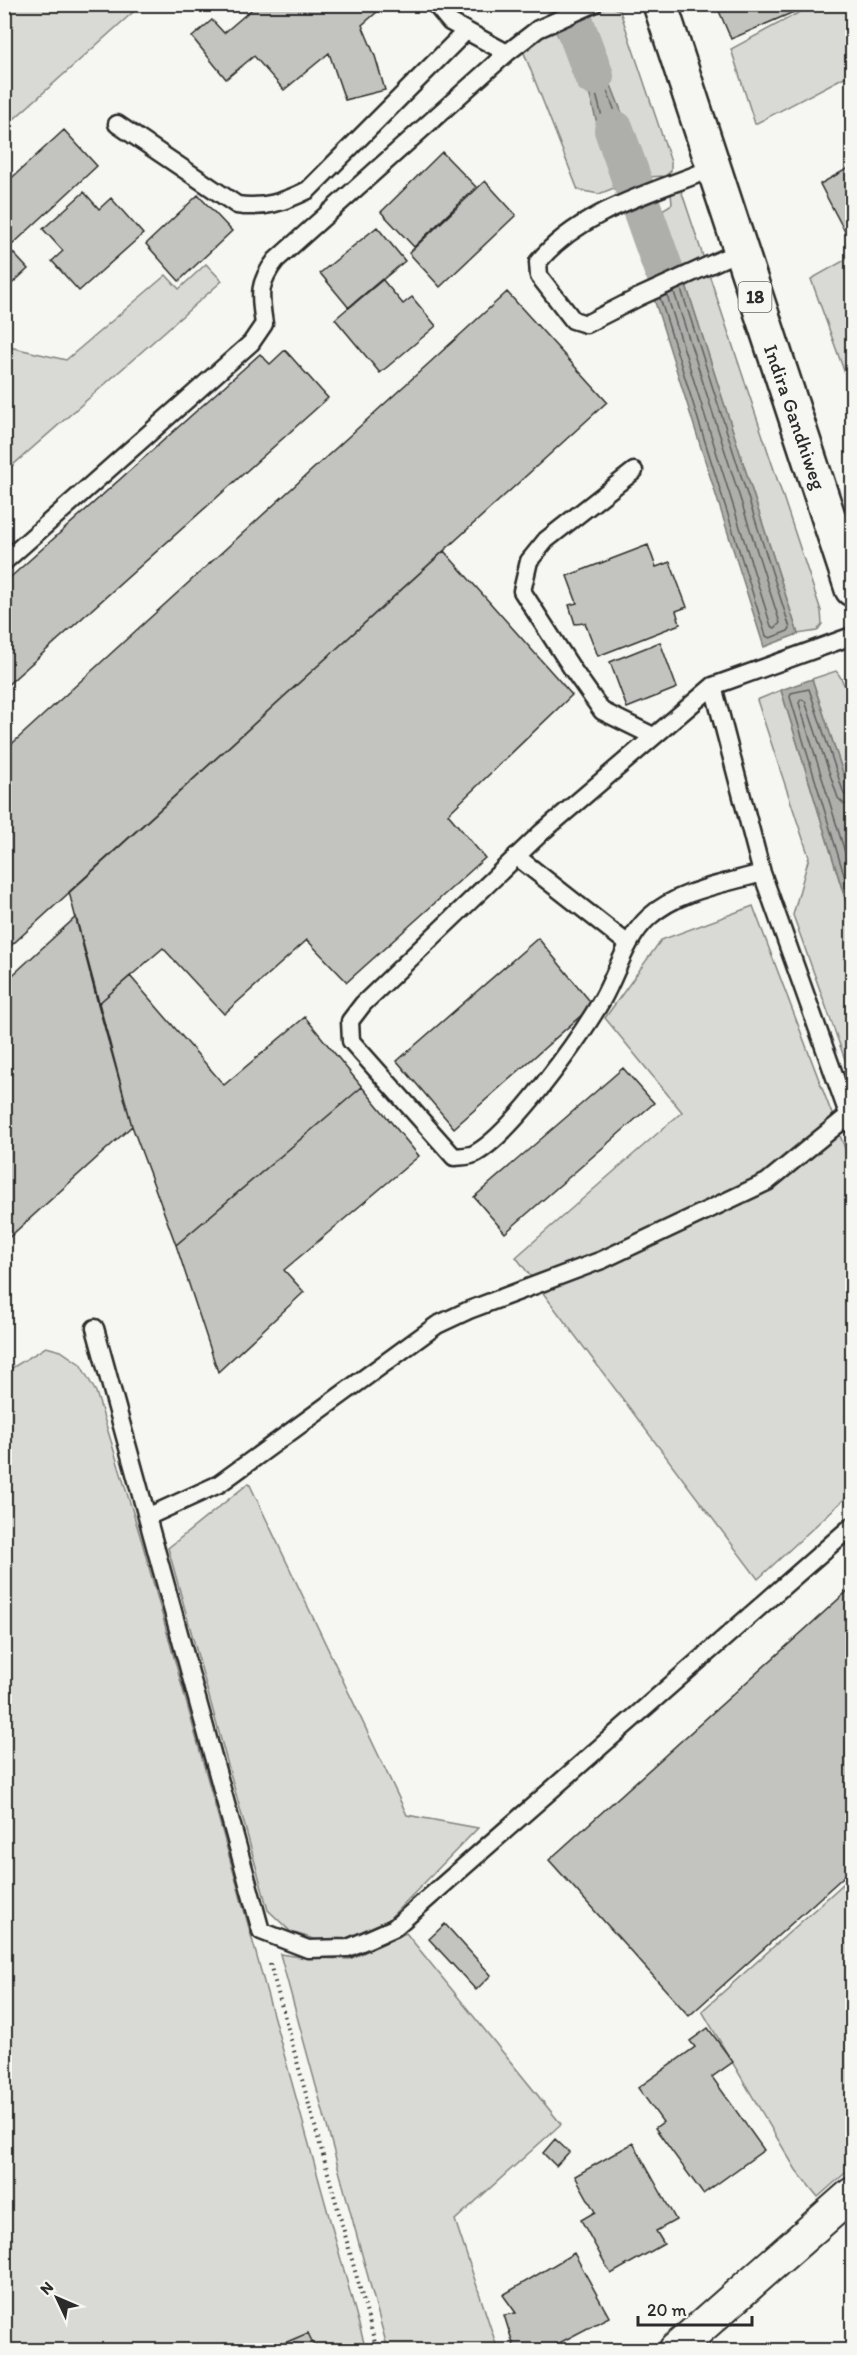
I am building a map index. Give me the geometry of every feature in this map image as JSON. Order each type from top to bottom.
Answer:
[{"type":"main road","name":"Indira Gandhiweg","points":[[660,4],[852,589]]},
{"type":"street","points":[[675,2350],[852,2194]]},
{"type":"lane","points":[[435,4],[450,22],[507,53]]},
{"type":"lane","points":[[4,562],[251,344],[264,324],[259,293],[264,275],[276,260],[507,53],[538,29],[594,4]]},
{"type":"lane","points":[[117,124],[237,205],[256,208],[286,201],[308,190],[466,31]]},
{"type":"lane","points":[[713,168],[597,213],[548,251],[538,262],[539,276],[573,320],[586,324],[740,251]]},
{"type":"lane","points":[[634,471],[546,540],[529,561],[522,591],[602,711],[654,736]]},
{"type":"lane","points":[[762,873],[674,899],[648,918],[628,944],[602,1000],[547,1080],[490,1144],[473,1155],[454,1157],[351,1041],[350,1021],[363,1004],[516,856],[713,686],[852,636]]},
{"type":"lane","points":[[147,1517],[219,1484],[437,1325],[469,1310],[602,1260],[767,1182],[850,1120],[762,873],[713,686]]},
{"type":"lane","points":[[516,856],[628,944]]},
{"type":"lane","points":[[95,1328],[261,1931],[308,1949],[348,1948],[394,1928],[852,1526]]},
{"type":"path","points":[[261,1931],[377,2350]]},
{"type":"shaded area","points":[[5,4],[141,4],[141,5],[5,127]]},
{"type":"shaded area","points":[[609,5],[620,11],[671,162],[671,171],[665,176],[647,177],[585,19]]},
{"type":"shaded area","points":[[813,5],[852,5],[852,73],[755,124],[731,49]]},
{"type":"shaded area","points":[[556,32],[590,96],[614,188],[599,194],[578,190],[524,53],[530,42]]},
{"type":"shaded area","points":[[681,190],[821,611],[822,624],[817,631],[798,634],[662,210],[672,204],[671,193]]},
{"type":"shaded area","points":[[852,256],[852,393],[811,279]]},
{"type":"shaded area","points":[[206,264],[222,281],[5,472],[5,346],[66,360],[166,275],[179,289]]},
{"type":"shaded area","points":[[836,671],[843,682],[850,713],[852,800],[812,679]]},
{"type":"shaded area","points":[[781,690],[852,921],[852,1079],[793,915],[809,857],[757,700]]},
{"type":"shaded area","points":[[753,906],[852,1167],[852,1492],[758,1579],[516,1257],[682,1112],[605,1018],[661,940]]},
{"type":"shaded area","points":[[46,1347],[61,1351],[80,1364],[96,1392],[142,1542],[366,2350],[5,2350],[4,1366],[12,1368]]},
{"type":"shaded area","points":[[249,1483],[407,1815],[478,1828],[387,1921],[356,1936],[324,1942],[291,1932],[268,1910],[168,1548]]},
{"type":"shaded area","points":[[852,1876],[852,2167],[818,2197],[796,2170],[702,2011]]},
{"type":"shaded area","points":[[406,1933],[561,2124],[455,2220],[498,2350],[388,2350],[280,1954],[308,1958],[350,1959]]},
{"type":"water","points":[[585,19],[647,177],[614,188],[590,96],[556,32]]},
{"type":"water","points":[[662,210],[798,634],[764,647],[630,223]]},
{"type":"water","points":[[812,679],[852,800],[852,921],[781,690]]},
{"type":"building","points":[[258,4],[382,4],[384,6],[362,25],[375,56],[385,90],[345,100],[329,53],[284,90],[254,56],[226,79],[192,37],[212,20],[224,33]]},
{"type":"building","points":[[735,4],[802,4],[803,8],[731,39],[719,11]]},
{"type":"building","points":[[64,130],[97,166],[12,245],[4,237],[4,185]]},
{"type":"building","points":[[442,152],[476,187],[414,247],[381,212]]},
{"type":"building","points":[[852,166],[852,245],[820,184]]},
{"type":"building","points":[[485,181],[516,215],[440,287],[409,253]]},
{"type":"building","points":[[84,192],[99,209],[111,198],[143,234],[79,291],[52,261],[63,251],[43,229]]},
{"type":"building","points":[[198,195],[232,231],[179,281],[146,244]]},
{"type":"building","points":[[377,227],[405,261],[349,308],[320,273]]},
{"type":"building","points":[[4,243],[28,269],[4,291]]},
{"type":"building","points":[[382,279],[403,304],[412,297],[436,326],[380,373],[335,319]]},
{"type":"building","points":[[507,292],[607,402],[4,952],[4,751]]},
{"type":"building","points":[[285,350],[328,398],[4,688],[4,583],[260,354],[270,364]]},
{"type":"building","points":[[648,545],[656,567],[670,562],[687,607],[676,611],[680,624],[598,656],[585,623],[575,624],[569,605],[577,603],[567,576]]},
{"type":"building","points":[[444,551],[572,695],[448,814],[485,858],[347,982],[307,940],[224,1014],[163,948],[98,1004],[69,892]]},
{"type":"building","points":[[660,642],[677,688],[627,708],[610,662]]},
{"type":"building","points":[[76,917],[132,1126],[4,1242],[4,983]]},
{"type":"building","points":[[538,938],[593,1005],[454,1128],[397,1061]]},
{"type":"building","points":[[130,976],[224,1085],[305,1017],[362,1087],[176,1245],[132,1126],[98,1004]]},
{"type":"building","points":[[623,1068],[654,1103],[505,1233],[474,1197]]},
{"type":"building","points":[[362,1087],[419,1156],[284,1270],[304,1292],[218,1372],[176,1245]]},
{"type":"building","points":[[852,1587],[852,1869],[689,2016],[549,1860]]},
{"type":"building","points":[[445,1924],[491,1975],[476,1990],[429,1939]]},
{"type":"building","points":[[708,2028],[733,2062],[712,2077],[764,2150],[703,2194],[655,2128],[663,2122],[638,2088],[695,2047],[690,2041]]},
{"type":"building","points":[[555,2139],[569,2152],[556,2166],[543,2153]]},
{"type":"building","points":[[633,2143],[676,2220],[656,2231],[664,2244],[611,2274],[581,2220],[595,2212],[575,2176]]},
{"type":"building","points":[[574,2253],[609,2317],[546,2350],[515,2350],[504,2315],[516,2313],[503,2295]]},
{"type":"building","points":[[308,2333],[316,2350],[268,2350]]},
{"type":"waterway","points":[[567,4],[594,76]]},
{"type":"waterway","points":[[614,130],[663,268]]}]
